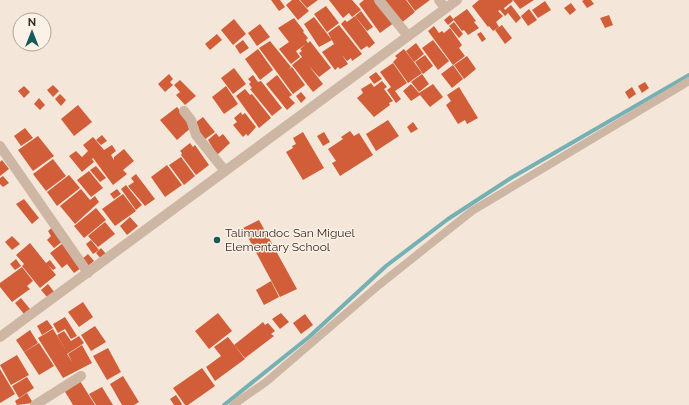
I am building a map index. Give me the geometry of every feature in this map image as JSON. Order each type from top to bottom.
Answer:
[{"type":"street","points":[[380,0],[408,36]]},
{"type":"street","points":[[439,0],[445,8]]},
{"type":"street","points":[[0,337],[457,0]]},
{"type":"street","points":[[184,111],[191,120],[196,135],[225,171]]},
{"type":"street","points":[[0,146],[88,272]]},
{"type":"street","points":[[35,405],[81,376]]},
{"type":"lane","points":[[233,405],[266,382],[379,285],[472,211],[689,81]]},
{"type":"building","points":[[271,0],[280,0],[285,7],[279,11]]},
{"type":"building","points":[[292,0],[299,0],[309,11],[298,20],[286,5]]},
{"type":"building","points":[[300,0],[318,0],[307,8]]},
{"type":"building","points":[[329,0],[352,0],[361,10],[352,17],[349,13],[343,18]]},
{"type":"building","points":[[364,0],[378,0],[395,22],[380,33],[359,4]]},
{"type":"building","points":[[381,0],[406,0],[415,12],[400,24]]},
{"type":"building","points":[[407,0],[430,0],[415,11]]},
{"type":"building","points":[[479,0],[512,0],[513,1],[504,8],[505,10],[511,5],[521,18],[516,23],[508,13],[505,16],[500,10],[498,11],[503,16],[496,22],[499,27],[493,31],[489,26],[488,27],[472,6]]},
{"type":"building","points":[[513,0],[534,0],[520,9]]},
{"type":"building","points":[[591,0],[594,4],[587,8],[582,1]]},
{"type":"building","points":[[545,1],[551,10],[538,18],[532,10]]},
{"type":"building","points":[[571,3],[576,10],[570,15],[564,8]]},
{"type":"building","points":[[326,6],[339,23],[327,32],[314,14]]},
{"type":"building","points":[[467,9],[476,21],[474,22],[479,28],[468,35],[464,30],[462,31],[453,19]]},
{"type":"building","points":[[529,9],[537,20],[528,26],[521,16]]},
{"type":"building","points":[[361,11],[373,27],[367,31],[355,16]]},
{"type":"building","points":[[450,15],[454,20],[448,25],[444,20]]},
{"type":"building","points":[[609,15],[613,25],[605,28],[600,18]]},
{"type":"building","points":[[355,16],[375,43],[369,48],[367,46],[361,50],[341,24],[345,20],[347,22]]},
{"type":"building","points":[[314,17],[332,40],[319,47],[304,24]]},
{"type":"building","points":[[294,18],[308,38],[306,40],[308,43],[310,41],[331,68],[319,77],[309,66],[323,84],[313,92],[292,65],[302,57],[299,53],[302,51],[300,49],[306,44],[296,51],[300,57],[291,64],[279,49],[289,42],[278,28]]},
{"type":"building","points":[[234,19],[246,34],[233,45],[221,30]]},
{"type":"building","points":[[454,22],[463,34],[459,38],[449,26]]},
{"type":"building","points":[[260,24],[270,37],[257,46],[248,33]]},
{"type":"building","points":[[339,25],[362,54],[352,61],[351,58],[347,61],[342,55],[348,64],[340,69],[338,67],[335,70],[322,52],[334,44],[328,33]]},
{"type":"building","points":[[502,25],[512,38],[505,44],[495,30]]},
{"type":"building","points":[[434,26],[439,33],[442,31],[444,33],[450,28],[462,45],[459,48],[465,56],[453,65],[428,31]]},
{"type":"building","points":[[481,32],[486,39],[482,42],[477,34]]},
{"type":"building","points":[[217,34],[222,40],[210,50],[205,44]]},
{"type":"building","points":[[243,40],[249,48],[240,54],[235,46]]},
{"type":"building","points":[[433,40],[449,61],[438,70],[422,48]]},
{"type":"building","points":[[270,41],[291,67],[288,70],[292,67],[305,85],[293,94],[259,48]]},
{"type":"building","points":[[416,43],[424,54],[414,62],[406,51]]},
{"type":"building","points":[[258,49],[273,70],[260,80],[245,59]]},
{"type":"building","points":[[404,49],[422,73],[408,83],[393,62],[397,58],[395,56]]},
{"type":"building","points":[[425,55],[433,66],[423,74],[415,62]]},
{"type":"building","points":[[467,56],[476,69],[464,79],[454,65]]},
{"type":"building","points":[[393,63],[407,83],[395,91],[401,99],[396,103],[387,90],[391,87],[380,72]]},
{"type":"building","points":[[453,65],[463,79],[452,88],[441,74]]},
{"type":"building","points":[[234,68],[246,84],[233,94],[221,78]]},
{"type":"building","points":[[376,72],[382,79],[374,84],[369,77]]},
{"type":"building","points":[[169,74],[173,79],[170,82],[173,85],[165,92],[158,84]]},
{"type":"building","points":[[422,74],[429,84],[419,92],[411,82]]},
{"type":"building","points":[[253,75],[258,82],[261,81],[282,108],[272,116],[250,89],[252,88],[249,84],[251,82],[248,79]]},
{"type":"building","points":[[277,75],[292,95],[289,97],[295,103],[287,110],[266,84]]},
{"type":"building","points":[[180,80],[196,96],[185,105],[176,95],[180,92],[174,85]]},
{"type":"building","points":[[382,81],[387,87],[384,89],[393,101],[374,117],[357,98],[363,93],[361,89],[371,83],[374,87]]},
{"type":"building","points":[[645,82],[649,88],[642,93],[638,86]]},
{"type":"building","points":[[411,84],[419,93],[433,84],[443,97],[430,107],[420,95],[411,101],[403,91]]},
{"type":"building","points":[[53,85],[59,91],[53,97],[47,90]]},
{"type":"building","points":[[24,86],[30,92],[24,98],[18,91]]},
{"type":"building","points":[[226,86],[238,104],[224,114],[212,97]]},
{"type":"building","points":[[459,87],[478,118],[467,124],[465,120],[458,124],[446,105],[451,101],[447,95]]},
{"type":"building","points":[[632,87],[636,94],[629,99],[625,92]]},
{"type":"building","points":[[245,89],[250,95],[252,94],[271,118],[259,128],[236,96]]},
{"type":"building","points":[[301,92],[306,98],[301,103],[296,96]]},
{"type":"building","points":[[60,94],[66,100],[61,106],[55,99]]},
{"type":"building","points":[[39,98],[45,105],[40,110],[34,104]]},
{"type":"building","points":[[78,105],[92,122],[74,136],[61,119]]},
{"type":"building","points":[[177,107],[193,126],[177,140],[160,120]]},
{"type":"building","points":[[241,112],[242,115],[245,113],[256,127],[248,136],[246,134],[243,137],[233,125],[237,122],[234,118]]},
{"type":"building","points":[[203,117],[215,132],[204,140],[195,123]]},
{"type":"building","points":[[388,120],[399,136],[376,151],[366,134]]},
{"type":"building","points":[[413,122],[418,129],[411,133],[407,127]]},
{"type":"building","points":[[25,128],[33,138],[21,146],[14,136]]},
{"type":"building","points":[[350,131],[354,136],[359,133],[373,155],[340,176],[332,163],[336,161],[328,149],[343,139],[341,137]]},
{"type":"building","points":[[303,132],[324,168],[303,180],[286,152],[293,148],[292,146],[296,144],[293,138]]},
{"type":"building","points":[[324,132],[330,142],[323,146],[317,136]]},
{"type":"building","points":[[216,133],[219,137],[223,134],[230,143],[217,155],[208,140]]},
{"type":"building","points":[[102,135],[107,141],[101,145],[96,140]]},
{"type":"building","points":[[38,136],[54,156],[33,171],[18,150]]},
{"type":"building","points":[[93,137],[104,150],[112,145],[116,151],[111,155],[114,160],[114,157],[124,149],[134,161],[123,170],[127,174],[113,185],[93,158],[92,159],[94,162],[82,172],[69,156],[76,151],[82,157],[88,151],[83,145]]},
{"type":"building","points":[[190,143],[193,147],[195,145],[209,165],[196,175],[181,155],[182,153],[180,151]]},
{"type":"building","points":[[181,157],[195,176],[184,185],[169,165]]},
{"type":"building","points":[[53,159],[66,176],[46,191],[33,174]]},
{"type":"building","points":[[2,160],[9,169],[0,176],[0,162]]},
{"type":"building","points":[[167,165],[182,185],[165,197],[151,177]]},
{"type":"building","points":[[96,166],[106,178],[100,182],[90,170]]},
{"type":"building","points":[[89,171],[103,188],[91,197],[77,180]]},
{"type":"building","points":[[136,174],[155,199],[145,206],[128,186],[134,182],[131,178]]},
{"type":"building","points":[[69,175],[80,188],[57,206],[47,192]]},
{"type":"building","points":[[3,176],[9,183],[3,187],[0,184],[0,178]]},
{"type":"building","points":[[126,185],[142,205],[136,210],[121,189]]},
{"type":"building","points":[[81,189],[90,200],[95,196],[99,202],[75,224],[60,206]]},
{"type":"building","points":[[117,189],[121,194],[114,199],[110,194]]},
{"type":"building","points":[[123,194],[136,211],[115,226],[102,209]]},
{"type":"building","points":[[24,199],[39,218],[32,224],[16,204]]},
{"type":"building","points":[[96,208],[106,220],[84,238],[74,226]]},
{"type":"building","points":[[130,217],[138,226],[127,235],[120,226]]},
{"type":"building","points":[[259,220],[297,289],[280,297],[243,228]]},
{"type":"building","points":[[105,222],[115,234],[98,247],[88,236]]},
{"type":"building","points":[[54,226],[63,241],[54,248],[47,240],[51,236],[48,231]]},
{"type":"building","points":[[12,236],[20,244],[12,250],[5,242]]},
{"type":"building","points":[[91,240],[99,250],[93,254],[86,244]]},
{"type":"building","points":[[30,243],[46,263],[50,260],[56,268],[53,270],[48,265],[56,275],[40,288],[22,266],[24,264],[16,255]]},
{"type":"building","points":[[63,243],[81,268],[74,273],[67,264],[62,268],[50,253]]},
{"type":"building","points":[[101,248],[107,255],[102,260],[96,253]]},
{"type":"building","points":[[88,254],[94,261],[88,266],[82,259]]},
{"type":"building","points":[[16,259],[21,266],[15,270],[10,264]]},
{"type":"building","points":[[22,267],[33,281],[27,286],[30,289],[12,302],[0,287],[0,283]]},
{"type":"building","points":[[271,281],[279,297],[264,305],[256,290]]},
{"type":"building","points":[[48,284],[55,293],[48,298],[41,290]]},
{"type":"building","points":[[21,298],[30,309],[24,314],[15,303]]},
{"type":"building","points":[[83,302],[93,317],[79,327],[68,312]]},
{"type":"building","points":[[218,313],[232,331],[209,349],[195,331]]},
{"type":"building","points":[[281,313],[289,322],[280,329],[272,319]]},
{"type":"building","points":[[305,314],[313,325],[301,334],[293,323]]},
{"type":"building","points":[[65,317],[77,336],[71,339],[65,329],[58,333],[53,324]]},
{"type":"building","points":[[47,320],[53,328],[42,335],[37,326]]},
{"type":"building","points":[[263,322],[265,325],[268,323],[275,331],[271,334],[274,336],[245,358],[234,345]]},
{"type":"building","points":[[95,326],[106,342],[91,351],[81,335]]},
{"type":"building","points":[[53,329],[67,352],[57,335],[64,331],[71,341],[79,336],[84,343],[67,354],[72,362],[68,354],[82,345],[92,363],[63,378],[38,338]]},
{"type":"building","points":[[30,330],[38,343],[24,352],[16,340]]},
{"type":"building","points":[[228,337],[245,359],[215,381],[206,367],[221,356],[214,347]]},
{"type":"building","points":[[39,343],[54,366],[39,375],[24,352]]},
{"type":"building","points":[[108,348],[121,372],[107,380],[93,356]]},
{"type":"building","points":[[17,355],[29,375],[11,385],[0,365]]},
{"type":"building","points":[[202,368],[215,386],[188,405],[185,405],[173,388]]},
{"type":"building","points":[[0,369],[15,394],[0,403]]},
{"type":"building","points":[[123,376],[139,402],[134,405],[122,405],[110,384]]},
{"type":"building","points":[[27,377],[34,388],[19,398],[12,386]]},
{"type":"building","points":[[80,381],[95,405],[73,405],[64,390]]},
{"type":"building","points":[[102,387],[113,405],[96,405],[89,394]]},
{"type":"building","points":[[27,393],[33,403],[17,405],[15,401]]},
{"type":"building","points":[[176,395],[182,404],[181,405],[174,405],[170,399]]},
{"type":"waterway","points":[[224,405],[309,337],[386,266],[448,219],[511,178],[689,75]]},
{"type":"place","name":"Talimundoc San Miguel Elementary School","points":[[217,240]]}]
